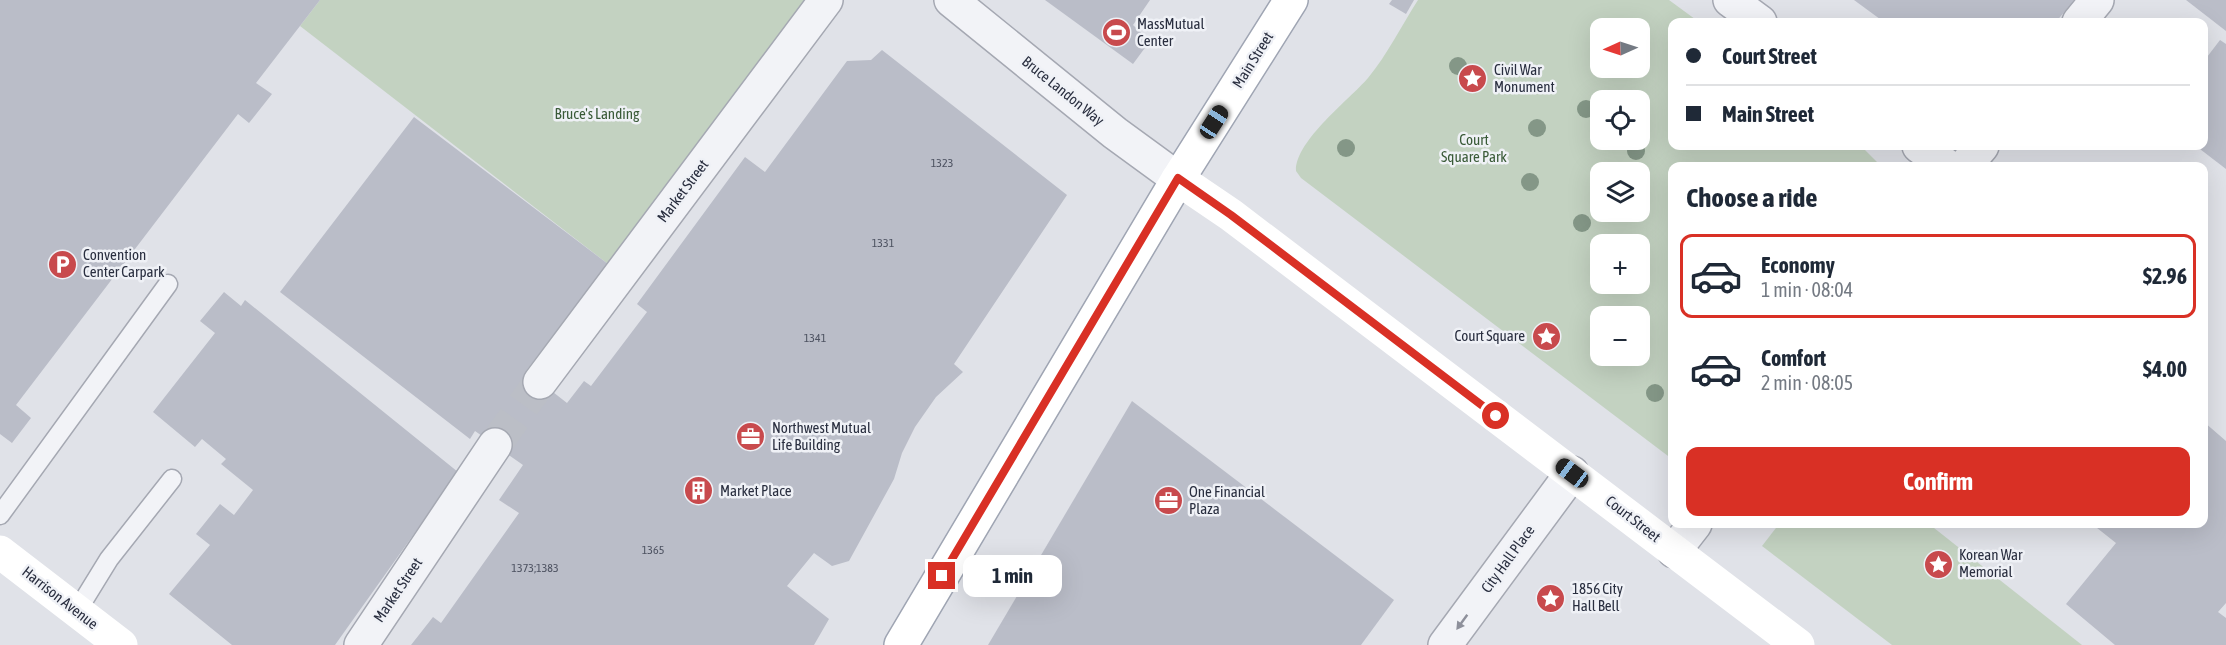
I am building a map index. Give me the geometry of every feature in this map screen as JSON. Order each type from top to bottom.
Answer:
[{"type":"main road","name":"Main Street","points":[[901,645],[1178,178],[1291,0]]},
{"type":"main road","name":"Court Street","points":[[1178,178],[1231,215],[1798,645]]},
{"type":"main road","name":"Harrison Avenue","points":[[0,552],[121,645]]},
{"type":"street","name":"Market Street","points":[[540,382],[826,0]]},
{"type":"street","name":"Bruce Landon Way","points":[[951,0],[1114,133],[1178,178]]},
{"type":"street","points":[[1730,0],[1755,18]]},
{"type":"street","points":[[2082,18],[2097,0]]},
{"type":"street","points":[[1925,150],[1941,162]]},
{"type":"street","points":[[1968,162],[1979,150]]},
{"type":"street","name":"Market Street","points":[[361,645],[495,445]]},
{"type":"street","name":"City Hall Place","points":[[1445,645],[1572,473]]},
{"type":"street","points":[[1674,551],[1692,528]]},
{"type":"lane","points":[[0,515],[168,285]]},
{"type":"lane","points":[[77,611],[109,559],[172,479]]},
{"type":"green space","name":"Bruce's Landing","points":[[320,0],[826,0],[608,264],[300,26]]},
{"type":"green space","name":"Court Square Park","points":[[1418,0],[1669,0],[1694,18],[1668,18],[1668,150],[1865,150],[1877,162],[1668,162],[1668,456],[1301,178],[1296,171],[1298,159],[1304,147],[1325,121],[1375,69]]},
{"type":"green space","points":[[1776,528],[1934,528],[2082,645],[1892,645],[1762,546]]},
{"type":"building","name":"Convention Center Carpark","points":[[0,0],[320,0],[256,83],[272,94],[249,123],[238,114],[16,405],[31,418],[12,443],[0,434]]},
{"type":"building","name":"MassMutual Center","points":[[1045,0],[1150,0],[1133,25],[1150,41],[1133,64]]},
{"type":"building","points":[[1392,0],[1414,0],[1406,14],[1389,4]]},
{"type":"building","points":[[1854,0],[2074,0],[2059,18],[1879,18]]},
{"type":"building","points":[[2186,0],[2226,0],[2226,31]]},
{"type":"building","points":[[2220,40],[2226,44],[2226,169],[2201,150],[2208,150],[2208,56]]},
{"type":"building","points":[[882,50],[1067,195],[954,364],[963,372],[936,397],[915,427],[902,453],[894,479],[849,561],[832,566],[814,553],[787,586],[829,619],[814,645],[411,645],[433,617],[441,623],[519,513],[499,500],[523,465],[475,431],[470,439],[280,292],[414,117],[608,264],[526,371],[567,403],[584,381],[591,386],[647,312],[637,304],[745,157],[765,172],[847,61],[871,60]]},
{"type":"building","points":[[224,292],[241,306],[245,300],[458,472],[335,645],[232,645],[169,594],[210,545],[196,534],[220,504],[234,515],[253,490],[221,464],[226,459],[202,439],[195,447],[153,412],[215,333],[200,321]]},
{"type":"building","name":"One Financial Plaza","points":[[1132,401],[1394,600],[1361,645],[988,645]]},
{"type":"building","points":[[2208,425],[2226,441],[2226,603],[2218,612],[2226,618],[2226,645],[2115,645],[2066,604],[2116,543],[2097,528],[2208,528]]},
{"type":"tunnel","points":[[495,445],[540,382]]},
{"type":"place","name":"MassMutual Center","points":[[1116,33]]},
{"type":"place","name":"Civil War Monument","points":[[1473,79]]},
{"type":"place","name":"Convention Center Carpark","points":[[62,264]]},
{"type":"place","name":"Court Square","points":[[1546,336]]},
{"type":"place","name":"Northwest Mutual Life Building","points":[[751,437]]},
{"type":"place","name":"Market Place","points":[[699,491]]},
{"type":"place","name":"One Financial Plaza","points":[[1168,501]]},
{"type":"place","name":"Korean War Memorial","points":[[1938,564]]},
{"type":"place","name":"1856 City Hall Bell","points":[[1551,598]]},
{"type":"route","points":[[942,576],[1054,391],[1178,178],[1231,215],[1496,416]]}]
